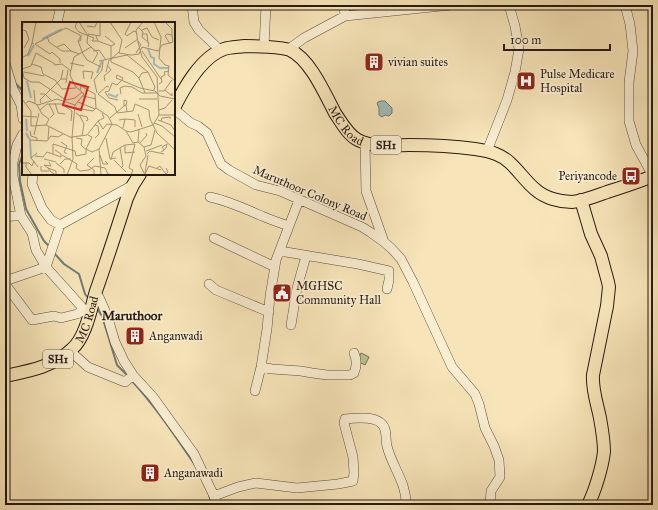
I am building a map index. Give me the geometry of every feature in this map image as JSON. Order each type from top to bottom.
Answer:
[{"type":"main road","points":[[175,106],[197,70],[208,59],[221,51],[236,47],[248,46],[288,49]]},
{"type":"main road","name":"MC Road","points":[[288,49],[300,57],[313,73],[341,122],[356,139],[364,143],[372,145],[438,145],[486,151],[496,154],[509,161],[535,190],[544,196],[562,201],[573,202],[593,197],[653,176]]},
{"type":"main road","name":"MC Road","points":[[5,376],[36,369],[51,363],[63,357],[80,339],[87,312],[98,294],[127,198],[133,184],[139,175]]},
{"type":"main road","points":[[581,200],[591,234],[601,256],[609,287],[607,306],[592,385],[602,427],[604,452],[593,495],[588,505]]},
{"type":"street","points":[[57,22],[61,5]]},
{"type":"street","points":[[192,5],[194,22],[199,30],[221,51]]},
{"type":"street","points":[[264,47],[266,5]]},
{"type":"street","points":[[344,5],[345,16]]},
{"type":"street","points":[[288,49],[304,38],[345,16],[451,5]]},
{"type":"street","points":[[486,151],[507,100],[515,72],[519,49],[509,5]]},
{"type":"street","points":[[625,5],[630,24],[633,51],[629,82],[629,121],[636,145],[653,176]]},
{"type":"street","points":[[5,64],[9,89],[21,105],[22,112]]},
{"type":"street","name":"Maruthoor Colony Road","points":[[175,109],[191,123],[207,133],[221,164],[229,170],[256,185],[280,191],[362,227],[384,242],[401,259],[408,270],[452,367],[475,394],[479,404],[485,428],[499,460],[500,477],[491,491],[490,505]]},
{"type":"street","points":[[22,136],[13,162],[13,176],[22,216],[32,233],[36,250],[46,267],[87,312]]},
{"type":"street","points":[[364,143],[366,191],[384,242]]},
{"type":"street","points":[[33,175],[32,184],[42,208],[51,220],[60,225]]},
{"type":"street","points":[[46,267],[60,225],[133,184]]},
{"type":"street","points":[[210,197],[235,204],[289,226]]},
{"type":"street","points":[[255,390],[261,367],[275,267],[299,200]]},
{"type":"street","points":[[5,217],[22,216]]},
{"type":"street","points":[[214,238],[275,267]]},
{"type":"street","points":[[280,251],[358,264],[389,271],[389,280],[386,289]]},
{"type":"street","points":[[291,325],[297,288],[306,256]]},
{"type":"street","points":[[46,267],[5,283],[32,320],[54,316],[61,318],[87,312]]},
{"type":"street","points":[[209,284],[216,290],[269,312]]},
{"type":"street","points":[[98,294],[108,315],[115,342],[124,361],[153,397],[194,454],[217,505]]},
{"type":"street","points":[[70,351],[88,367],[125,382],[133,374]]},
{"type":"street","points":[[261,367],[300,370],[321,374],[350,375],[354,373],[356,368],[354,353]]},
{"type":"street","points":[[214,496],[238,487],[256,483],[297,488],[353,481],[354,458],[343,415],[376,420],[382,424],[386,433],[387,446],[403,486],[406,505]]},
{"type":"green space","points":[[361,353],[369,357],[365,365],[357,361]]},
{"type":"water","points":[[385,101],[392,108],[392,113],[389,116],[385,115],[382,117],[379,115],[377,103]]},
{"type":"waterway","points":[[15,83],[22,90]]},
{"type":"waterway","points":[[22,156],[19,164],[20,181],[26,209],[44,241],[49,246]]},
{"type":"waterway","points":[[54,253],[64,264],[79,274],[85,294],[89,299]]},
{"type":"waterway","points":[[96,307],[102,316],[117,365],[128,376]]},
{"type":"waterway","points":[[132,381],[157,411],[195,465]]},
{"type":"waterway","points":[[209,495],[212,505]]},
{"type":"place","name":"vivian suites","points":[[374,62]]},
{"type":"place","name":"Pulse Medicare Hospital","points":[[526,81]]},
{"type":"place","name":"Periyancode","points":[[631,176]]},
{"type":"place","name":"MGHSC Community Hall","points":[[282,293]]},
{"type":"place","name":"Anganwadi","points":[[135,336]]},
{"type":"place","name":"Anganawadi","points":[[150,473]]},
{"type":"district","name":"Maruthoor","points":[[132,315]]}]
